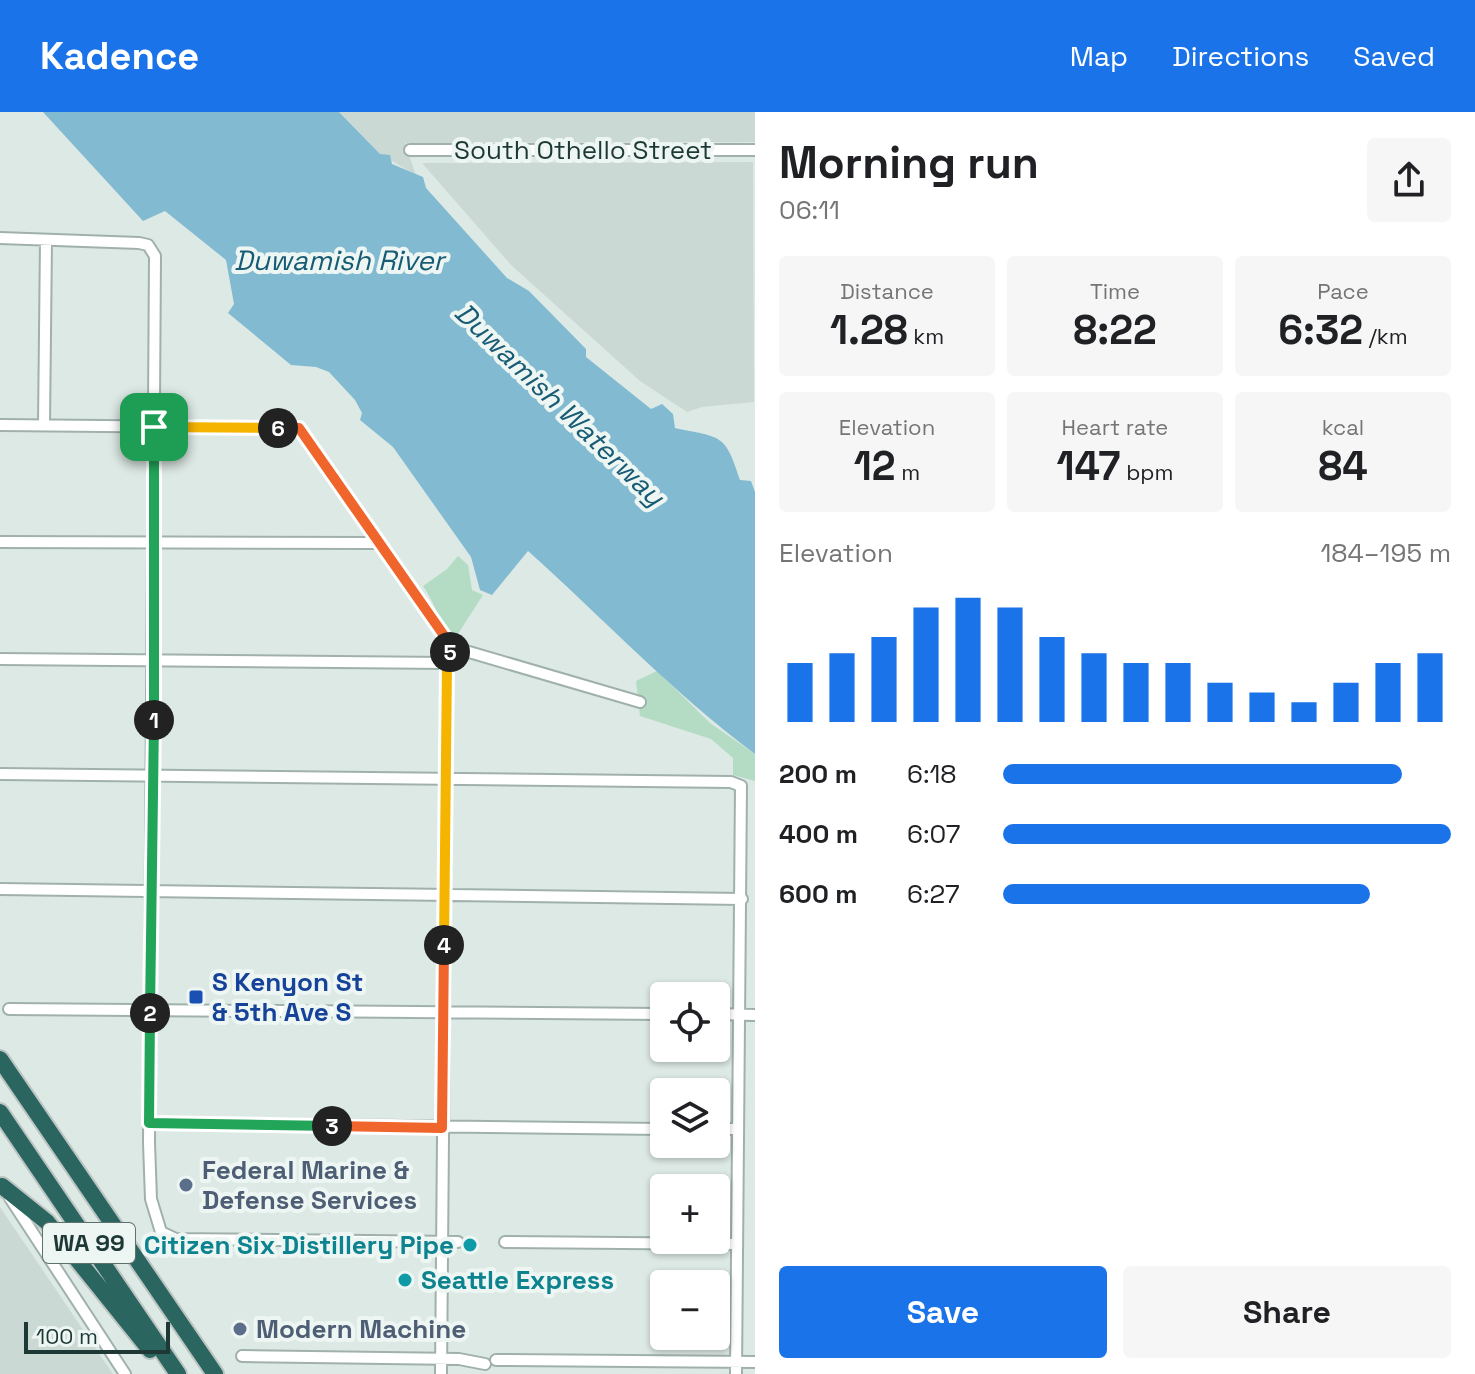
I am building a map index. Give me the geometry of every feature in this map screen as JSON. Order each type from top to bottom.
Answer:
[{"type":"highway","name":"WA 99","points":[[0,1059],[215,1374]]},
{"type":"highway","name":"WA 99","points":[[0,1112],[178,1374]]},
{"type":"highway","points":[[1,1184],[47,1222],[168,1374]]},
{"type":"street","name":"South Othello Street","points":[[410,150],[755,150]]},
{"type":"street","points":[[0,238],[139,243],[150,248],[155,263],[149,1123],[151,1199],[157,1222],[167,1237],[176,1239],[458,1242]]},
{"type":"street","points":[[44,425],[46,240]]},
{"type":"street","points":[[0,425],[299,428],[376,543],[440,625],[452,647],[640,702]]},
{"type":"street","points":[[0,542],[376,543]]},
{"type":"street","points":[[441,1374],[447,663],[452,647]]},
{"type":"street","points":[[0,659],[447,663]]},
{"type":"street","points":[[0,774],[731,782],[741,786],[736,1374]]},
{"type":"street","points":[[0,889],[742,899]]},
{"type":"street","points":[[9,1009],[650,1014]]},
{"type":"street","points":[[730,1014],[755,1015]]},
{"type":"street","points":[[149,1123],[650,1129]]},
{"type":"street","points":[[730,1129],[738,1129]]},
{"type":"street","points":[[1,1184],[125,1374]]},
{"type":"street","points":[[505,1242],[737,1244]]},
{"type":"street","points":[[242,1356],[490,1362],[755,1362]]},
{"type":"shaded area","points":[[339,112],[755,112],[755,142],[405,143],[416,175],[380,154]]},
{"type":"shaded area","points":[[753,162],[754,402],[702,407],[687,412],[640,381],[511,265],[422,163]]},
{"type":"shaded area","points":[[0,1207],[113,1374],[0,1374]]},
{"type":"green space","points":[[458,556],[468,565],[472,590],[483,595],[452,643],[423,586],[447,569]]},
{"type":"green space","points":[[657,671],[710,723],[755,754],[755,781],[733,775],[733,758],[711,739],[640,716],[636,681]]},
{"type":"water","name":"Duwamish River","points":[[43,112],[339,112],[380,154],[390,155],[392,164],[423,177],[426,188],[507,278],[529,291],[586,349],[586,357],[651,409],[662,404],[673,414],[675,428],[720,440],[730,453],[740,480],[751,481],[755,492],[755,754],[668,681],[528,551],[492,595],[480,590],[471,557],[393,447],[360,420],[362,413],[355,400],[329,372],[316,367],[291,365],[228,313],[234,304],[226,260],[165,211],[143,221]]},
{"type":"place","name":"S Kenyon St & 5th Ave S","points":[[196,997]]},
{"type":"place","name":"Federal Marine & Defense Services","points":[[186,1185]]},
{"type":"place","name":"Citizen Six Distillery Pipe","points":[[470,1245]]},
{"type":"place","name":"Seattle Express","points":[[405,1280]]},
{"type":"place","name":"Modern Machine","points":[[240,1329]]},
{"type":"route","points":[[154,427],[299,428],[376,543],[440,625],[452,647],[447,663],[442,1128],[149,1123],[154,427]]},
{"type":"water label","name":"Duwamish Waterway","points":[[560,404]]}]
